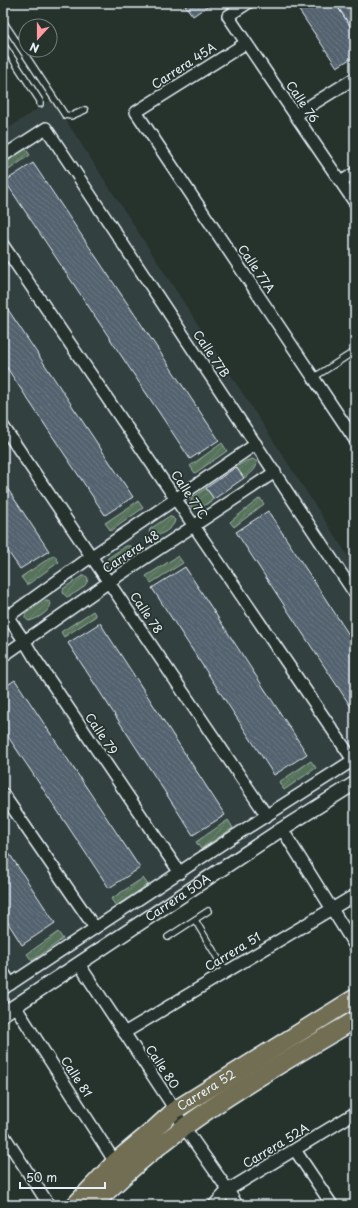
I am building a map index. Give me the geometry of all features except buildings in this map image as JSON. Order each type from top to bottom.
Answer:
[{"type":"main road","name":"Carrera 52","points":[[75,1205],[115,1162],[175,1110],[355,998]]},
{"type":"main road","name":"Carrera 52","points":[[93,1205],[141,1161],[184,1126],[253,1080],[355,1020]]},
{"type":"street","name":"Calle 76","points":[[248,3],[228,16],[355,203]]},
{"type":"street","name":"Carrera 45A","points":[[136,112],[246,43]]},
{"type":"street","points":[[295,115],[355,78]]},
{"type":"street","name":"Calle 77A","points":[[136,112],[355,440]]},
{"type":"street","name":"Calle 77B","points":[[3,156],[46,128],[355,594]]},
{"type":"street","points":[[341,182],[355,173]]},
{"type":"street","name":"Calle 77C","points":[[3,245],[354,760]]},
{"type":"street","name":"Calle 78","points":[[3,426],[267,816]]},
{"type":"street","name":"Carrera 48","points":[[5,616],[256,444]]},
{"type":"street","name":"Carrera 48","points":[[3,656],[109,582],[275,472]]},
{"type":"street","name":"Calle 79","points":[[5,616],[25,642],[43,671],[180,872]]},
{"type":"street","points":[[3,972],[7,987],[180,872],[354,760]]},
{"type":"street","name":"Carrera 50A","points":[[3,1014],[282,828],[355,783]]},
{"type":"street","points":[[3,794],[95,928]]},
{"type":"street","points":[[282,828],[355,946]]},
{"type":"street","name":"Carrera 51","points":[[124,1033],[355,895]]},
{"type":"street","name":"Calle 80","points":[[79,964],[237,1205]]},
{"type":"street","name":"Calle 81","points":[[16,1006],[115,1162]]},
{"type":"street","name":"Carrera 52A","points":[[214,1205],[228,1190],[355,1113]]},
{"type":"street","points":[[3,1134],[49,1205]]},
{"type":"street","points":[[295,1150],[332,1205]]},
{"type":"lane","points":[[3,21],[65,115],[70,116],[85,110]]},
{"type":"lane","points":[[3,44],[40,101],[40,104]]},
{"type":"lane","points":[[313,378],[355,351]]},
{"type":"lane","points":[[168,937],[208,911]]},
{"type":"lane","points":[[195,920],[226,972]]},
{"type":"shaded area","points":[[52,99],[355,567],[355,771],[3,1006],[3,132]]},
{"type":"green space","points":[[25,148],[30,155],[3,174],[3,163]]},
{"type":"green space","points":[[222,443],[227,451],[195,473],[190,466]]},
{"type":"green space","points":[[253,459],[257,462],[257,465],[253,472],[244,478],[236,467]]},
{"type":"green space","points":[[206,488],[214,499],[199,509],[191,507],[190,503],[192,498]]},
{"type":"green space","points":[[260,498],[264,504],[234,527],[230,522]]},
{"type":"green space","points":[[138,501],[143,508],[111,531],[105,523]]},
{"type":"green space","points":[[168,517],[172,517],[175,520],[172,526],[160,535],[153,537],[149,532],[150,529]]},
{"type":"green space","points":[[126,546],[133,548],[131,554],[125,560],[112,566],[108,562],[108,558]]},
{"type":"green space","points":[[54,555],[59,562],[27,585],[21,577]]},
{"type":"green space","points":[[178,556],[183,563],[151,583],[146,576]]},
{"type":"green space","points":[[82,576],[86,576],[88,578],[86,584],[80,590],[67,597],[63,593],[64,588]]},
{"type":"green space","points":[[44,601],[51,603],[46,612],[29,621],[25,617],[26,613]]},
{"type":"green space","points":[[93,611],[96,616],[64,637],[61,632]]},
{"type":"green space","points":[[311,761],[316,768],[284,790],[279,782]]},
{"type":"green space","points":[[228,820],[233,828],[201,849],[196,842]]},
{"type":"green space","points":[[143,878],[148,885],[116,906],[111,899]]},
{"type":"green space","points":[[58,932],[63,939],[32,961],[27,954]]}]
